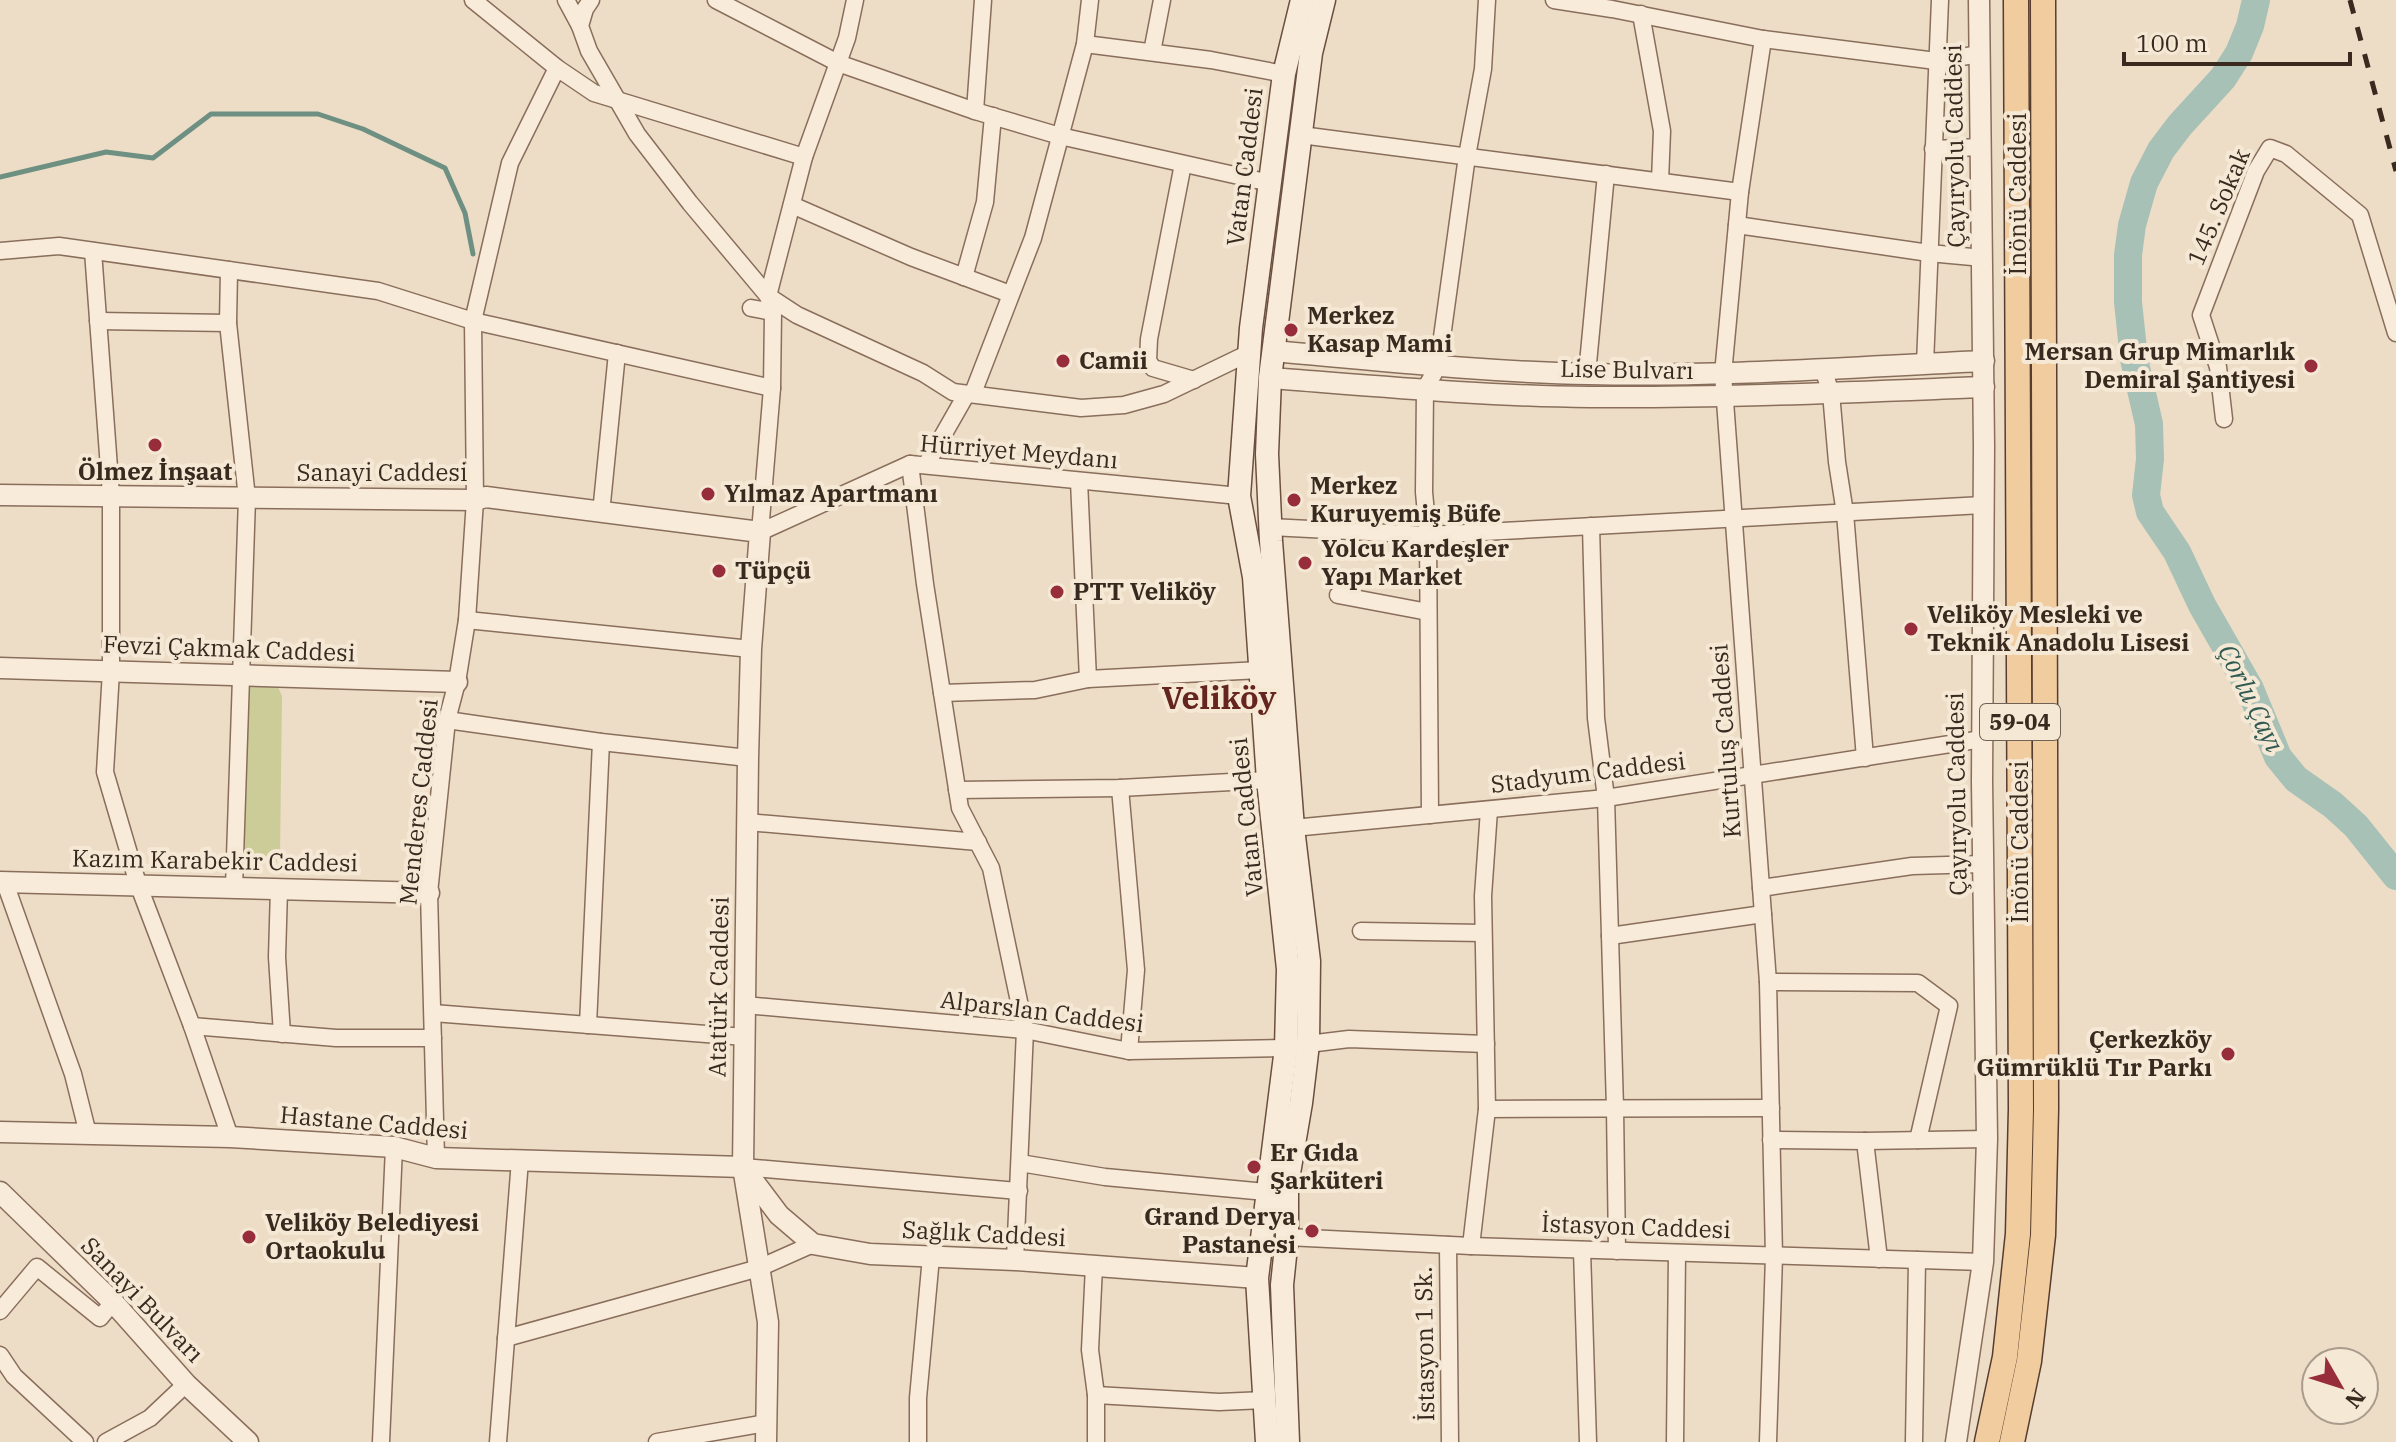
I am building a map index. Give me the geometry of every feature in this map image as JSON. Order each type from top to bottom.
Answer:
[{"type":"main road","name":"Vatan Caddesi","points":[[1267,1442],[1258,1268],[1286,1048],[1288,969],[1268,780],[1254,577],[1239,496],[1249,353],[1270,183],[1284,74],[1302,0]]},
{"type":"main road","name":"Vatan Caddesi","points":[[1288,1442],[1282,1285],[1287,1185],[1308,1044],[1309,961],[1293,828],[1267,454],[1273,351],[1311,53],[1324,0]]},
{"type":"main road","name":"İnönü Caddesi","points":[[1987,1442],[2005,1357],[2018,1234],[2021,1109],[2016,0]]},
{"type":"main road","name":"59-04","points":[[2012,1442],[2029,1361],[2043,1235],[2046,1109],[2043,0]]},
{"type":"main road","points":[[1258,1268],[1286,1248]]},
{"type":"street","points":[[473,0],[557,68],[594,93],[804,157]]},
{"type":"street","points":[[566,0],[589,51],[637,134],[770,304],[923,373],[953,392],[1081,408],[1124,405],[1164,394],[1249,353]]},
{"type":"street","points":[[580,26],[591,0]]},
{"type":"street","points":[[716,0],[838,63],[975,111],[1060,136],[1270,183]]},
{"type":"street","points":[[760,532],[772,388],[770,304],[804,157],[847,38],[855,0]]},
{"type":"street","points":[[975,111],[983,0]]},
{"type":"street","points":[[1015,1260],[1025,1030],[991,868],[960,808],[925,584],[918,465],[970,394],[995,340],[1033,238],[1085,44],[1090,0]]},
{"type":"street","points":[[1152,52],[1162,0]]},
{"type":"street","points":[[1430,815],[1425,389],[1438,366],[1467,156],[1483,69],[1487,0]]},
{"type":"street","points":[[1554,0],[1613,4],[1641,14],[1763,39],[1936,61],[1980,54]]},
{"type":"street","points":[[1925,364],[1940,0]]},
{"type":"street","name":"Çayıryolu Caddesi","points":[[1956,1442],[1983,1262],[1987,1139],[1982,739],[1984,361],[1979,0]]},
{"type":"street","points":[[1641,14],[1662,131],[1660,181]]},
{"type":"street","name":"Kurtuluş Caddesi","points":[[1763,39],[1740,192],[1723,374],[1768,982],[1774,1256],[1768,1442]]},
{"type":"street","points":[[1085,44],[1211,60],[1284,74]]},
{"type":"street","name":"Menderes Caddesi","points":[[436,1158],[429,893],[447,720],[467,620],[475,500],[473,321],[510,163],[557,68]]},
{"type":"street","points":[[964,277],[985,202],[993,116]]},
{"type":"street","points":[[1301,135],[1740,192]]},
{"type":"street","points":[[1933,149],[1981,147]]},
{"type":"street","name":"145. Sokak","points":[[2224,419],[2218,367],[2201,315],[2256,171],[2270,148],[2286,154],[2360,215],[2396,333]]},
{"type":"street","points":[[1183,164],[1149,339],[1148,361],[1153,368],[1194,380]]},
{"type":"street","points":[[1598,397],[1587,374],[1606,174]]},
{"type":"street","points":[[792,205],[911,257],[1010,294]]},
{"type":"street","points":[[1737,225],[1983,258]]},
{"type":"street","points":[[0,251],[59,246],[378,291],[473,321],[772,388]]},
{"type":"street","points":[[93,251],[111,495],[111,671],[105,772],[138,884],[230,1137]]},
{"type":"street","points":[[229,270],[228,323],[247,498],[234,887]]},
{"type":"street","points":[[751,308],[770,304]]},
{"type":"street","points":[[98,321],[228,323]]},
{"type":"street","name":"Lise Bulvarı","points":[[1273,351],[1438,366],[1587,374],[1723,374],[1984,361]]},
{"type":"street","points":[[601,513],[617,353]]},
{"type":"street","points":[[1823,369],[1831,393],[1845,513],[1865,758]]},
{"type":"street","name":"Lise Bulvarı","points":[[1270,378],[1598,397],[1726,397],[1984,387]]},
{"type":"street","name":"Hürriyet Meydanı","points":[[760,532],[918,465],[1239,496]]},
{"type":"street","points":[[1079,481],[1088,679]]},
{"type":"street","name":"Sanayi Caddesi","points":[[0,495],[475,500],[486,497],[760,532]]},
{"type":"street","points":[[1270,527],[1428,535],[1983,505]]},
{"type":"street","points":[[1591,526],[1596,718],[1606,798],[1617,1251]]},
{"type":"street","name":"Atatürk Caddesi","points":[[760,532],[751,649],[748,758],[743,1167],[768,1322],[766,1433]]},
{"type":"street","points":[[1338,595],[1428,612]]},
{"type":"street","points":[[467,620],[751,649]]},
{"type":"street","name":"Fevzi Çakmak Caddesi","points":[[0,668],[457,682]]},
{"type":"street","points":[[942,693],[1035,690],[1088,679],[1260,670]]},
{"type":"street","points":[[447,720],[601,742],[748,758]]},
{"type":"street","name":"Stadyum Caddesi","points":[[1293,828],[1606,798],[1982,739]]},
{"type":"street","points":[[588,1025],[601,742]]},
{"type":"street","points":[[957,790],[1120,788],[1268,780]]},
{"type":"street","points":[[1120,788],[1136,970],[1129,1051]]},
{"type":"street","points":[[1471,1246],[1487,1109],[1483,896],[1489,810]]},
{"type":"street","points":[[747,822],[978,842]]},
{"type":"street","points":[[1761,888],[1912,866],[1983,864]]},
{"type":"street","points":[[2,882],[73,1074],[88,1134]]},
{"type":"street","name":"Kazım Karabekir Caddesi","points":[[2,882],[429,893]]},
{"type":"street","points":[[279,889],[277,957],[282,1034]]},
{"type":"street","points":[[1610,936],[1763,914]]},
{"type":"street","points":[[1361,931],[1483,933]]},
{"type":"street","points":[[1768,982],[1918,983],[1949,1006],[1918,1140]]},
{"type":"street","name":"Alparslan Caddesi","points":[[745,1005],[1025,1030],[1129,1051],[1286,1048]]},
{"type":"street","points":[[433,1013],[745,1037]]},
{"type":"street","points":[[192,1026],[336,1038],[433,1038]]},
{"type":"street","points":[[1308,1044],[1349,1039],[1486,1044]]},
{"type":"street","points":[[1487,1109],[1771,1108]]},
{"type":"street","name":"Hastane Caddesi","points":[[0,1132],[230,1137],[394,1147],[436,1158],[743,1167]]},
{"type":"street","points":[[1771,1140],[1987,1139]]},
{"type":"street","points":[[1865,1141],[1879,1259]]},
{"type":"street","points":[[381,1442],[394,1147]]},
{"type":"street","points":[[498,1442],[520,1160]]},
{"type":"street","points":[[1020,1163],[1105,1177],[1266,1192]]},
{"type":"street","points":[[743,1167],[1019,1191]]},
{"type":"street","points":[[506,1338],[759,1268],[813,1244],[779,1215],[743,1167]]},
{"type":"street","name":"Sanayi Bulvarı","points":[[0,1192],[113,1302],[186,1384],[248,1442]]},
{"type":"street","name":"Sağlık Caddesi","points":[[813,1244],[870,1254],[1094,1266],[1258,1268]]},
{"type":"street","name":"İstasyon Caddesi","points":[[1286,1248],[1448,1245],[1983,1262]]},
{"type":"street","name":"İstasyon 1 Sk.","points":[[1448,1245],[1450,1442]]},
{"type":"street","points":[[1582,1250],[1588,1442]]},
{"type":"street","points":[[45,1273],[62,1253]]},
{"type":"street","points":[[1675,1442],[1677,1253]]},
{"type":"street","points":[[918,1442],[918,1398],[931,1257]]},
{"type":"street","points":[[1914,1442],[1917,1260]]},
{"type":"street","points":[[1094,1266],[1090,1350],[1096,1395],[1096,1442]]},
{"type":"street","points":[[0,1311],[37,1267],[100,1318],[113,1302]]},
{"type":"street","points":[[0,1355],[14,1376],[85,1442]]},
{"type":"street","points":[[106,1442],[150,1418],[186,1384]]},
{"type":"street","points":[[1096,1395],[1219,1402],[1265,1400]]},
{"type":"street","points":[[657,1442],[766,1433]]},
{"type":"green space","points":[[249,686],[278,687],[282,696],[280,857],[275,863],[252,862],[245,858],[241,694]]},
{"type":"waterway","name":"Çorlu Çayı","points":[[2256,0],[2239,53],[2223,78],[2161,150],[2144,183],[2132,225],[2128,255],[2128,302],[2134,359],[2149,424],[2150,459],[2146,495],[2150,512],[2177,552],[2202,605],[2250,689],[2278,757],[2296,779],[2356,826],[2396,876]]},
{"type":"waterway","points":[[0,177],[106,152],[153,158],[211,114],[318,114],[363,129],[445,168],[465,213],[473,254]]},
{"type":"railway","points":[[2350,0],[2396,171]]},
{"type":"place","name":"Merkez Kasap Mami","points":[[1291,330]]},
{"type":"place","name":"Camii","points":[[1063,361]]},
{"type":"place","name":"Mersan Grup Mimarlık Demiral Şantiyesi","points":[[2311,366]]},
{"type":"place","name":"Ölmez İnşaat","points":[[155,445]]},
{"type":"place","name":"Yılmaz Apartmanı","points":[[708,494]]},
{"type":"place","name":"Merkez Kuruyemiş Büfe","points":[[1294,500]]},
{"type":"place","name":"Yolcu Kardeşler Yapı Market","points":[[1305,563]]},
{"type":"place","name":"Tüpçü","points":[[719,571]]},
{"type":"place","name":"PTT Veliköy","points":[[1057,592]]},
{"type":"place","name":"Veliköy Mesleki ve Teknik Anadolu Lisesi","points":[[1911,629]]},
{"type":"place","name":"Çerkezköy Gümrüklü Tır Parkı","points":[[2228,1054]]},
{"type":"place","name":"Er Gıda Şarküteri","points":[[1254,1167]]},
{"type":"place","name":"Grand Derya Pastanesi","points":[[1312,1231]]},
{"type":"place","name":"Veliköy Belediyesi Ortaokulu","points":[[249,1237]]},
{"type":"district","name":"Veliköy","points":[[1219,698]]}]
